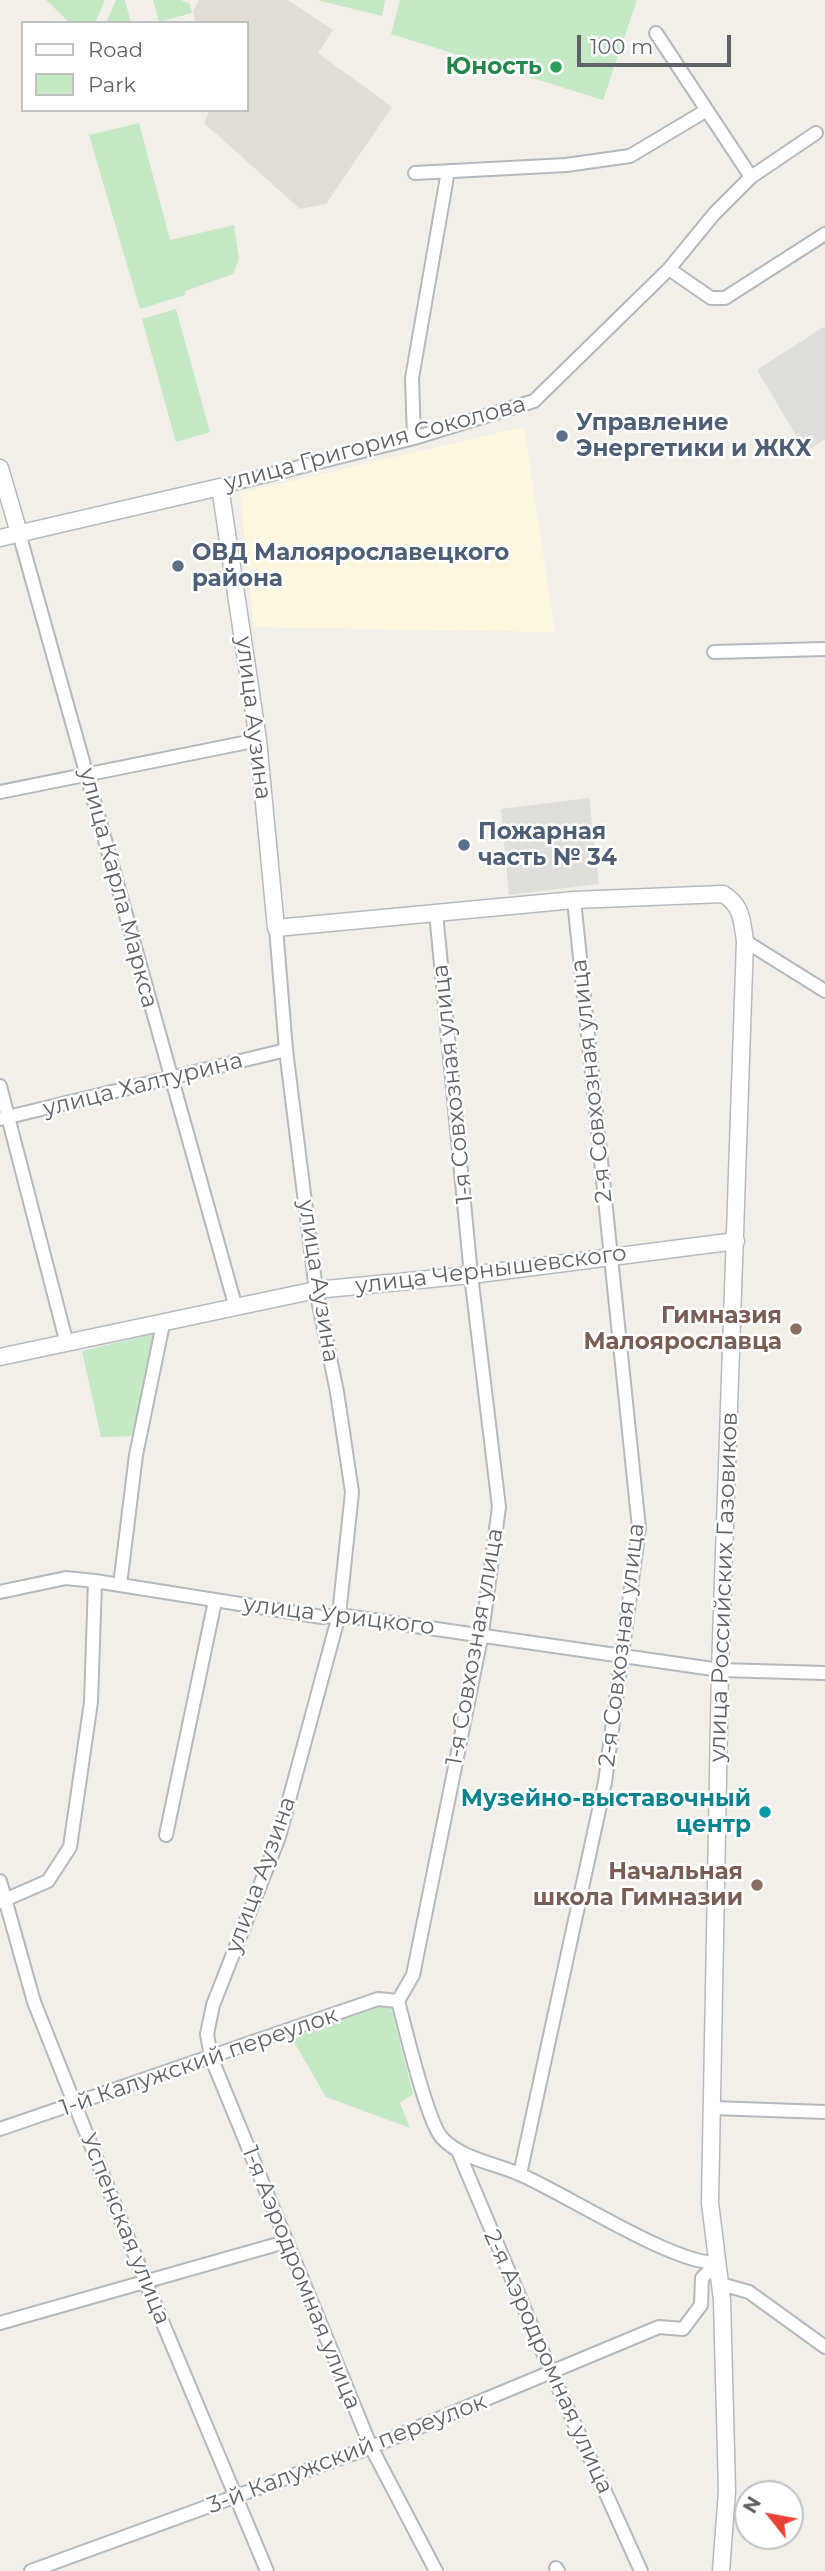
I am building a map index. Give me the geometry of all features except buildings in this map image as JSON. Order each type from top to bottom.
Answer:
[{"type":"main road","name":"улица Карла Маркса","points":[[0,468],[19,533]]},
{"type":"main road","name":"улица Григория Соколова","points":[[0,538],[220,487]]},
{"type":"main road","name":"улица Аузина","points":[[220,487],[258,740],[276,928]]},
{"type":"main road","name":"улица Российских Газовиков","points":[[574,900],[723,894],[731,899],[741,915],[745,942],[720,1670],[710,2203],[721,2284],[727,2491],[721,2571]]},
{"type":"main road","points":[[276,928],[574,900]]},
{"type":"main road","name":"улица Чернышевского","points":[[0,1357],[316,1290],[471,1275],[736,1241]]},
{"type":"street","points":[[656,33],[751,177]]},
{"type":"street","points":[[415,173],[566,165],[630,156],[707,110]]},
{"type":"street","name":"улица Григория Соколова","points":[[220,487],[414,438],[534,401],[669,269],[714,214],[751,177],[816,133]]},
{"type":"street","points":[[414,438],[412,378],[448,171]]},
{"type":"street","points":[[669,269],[711,298],[724,298],[825,234]]},
{"type":"street","name":"улица Карла Маркса","points":[[19,533],[236,1308]]},
{"type":"street","points":[[714,652],[825,649]]},
{"type":"street","points":[[0,792],[258,740]]},
{"type":"street","name":"2-я Совхозная улица","points":[[520,2174],[605,1782],[639,1528],[574,900]]},
{"type":"street","name":"1-я Совхозная улица","points":[[398,2001],[412,1975],[482,1633],[499,1507],[471,1275],[436,913]]},
{"type":"street","name":"улица Аузина","points":[[211,2057],[207,2034],[213,2006],[279,1837],[339,1615],[352,1492],[337,1392],[316,1290],[286,1050],[276,928]]},
{"type":"street","points":[[745,942],[825,991]]},
{"type":"street","name":"улица Халтурина","points":[[4,1118],[286,1050]]},
{"type":"street","points":[[0,1086],[4,1118],[67,1343]]},
{"type":"street","points":[[120,1585],[136,1455],[163,1324]]},
{"type":"street","name":"улица Урицкого","points":[[0,1592],[66,1578],[321,1616],[339,1615],[482,1633],[720,1670],[825,1673]]},
{"type":"street","points":[[3,1902],[48,1881],[69,1847],[91,1702],[95,1581]]},
{"type":"street","points":[[166,1835],[215,1601]]},
{"type":"street","name":"Успенская улица","points":[[0,1881],[3,1902],[34,2002],[74,2106],[267,2571]]},
{"type":"street","name":"1-й Калужский переулок","points":[[0,2129],[74,2106],[378,2000],[398,2001]]},
{"type":"street","points":[[398,2001],[423,2090],[440,2137],[458,2151],[520,2174],[672,2251],[706,2264],[718,2262]]},
{"type":"street","name":"1-я Аэродромная улица","points":[[211,2057],[371,2446],[436,2571]]},
{"type":"street","points":[[713,2108],[825,2112]]},
{"type":"street","name":"2-я Аэродромная улица","points":[[458,2151],[552,2374],[641,2571]]},
{"type":"street","points":[[0,2323],[285,2242]]},
{"type":"street","name":"3-й Калужский переулок","points":[[31,2571],[56,2567],[371,2446],[552,2374],[659,2327],[683,2329],[701,2305],[702,2278],[718,2262]]},
{"type":"street","points":[[721,2284],[749,2292],[825,2347]]},
{"type":"shaded area","points":[[199,0],[288,0],[333,30],[318,53],[392,107],[326,204],[300,209],[204,123],[209,112],[248,112],[248,21],[195,21],[193,11]]},
{"type":"shaded area","points":[[825,326],[825,439],[806,452],[757,370]]},
{"type":"shaded area","points":[[524,427],[555,632],[254,627],[240,493]]},
{"type":"shaded area","points":[[589,798],[599,884],[509,895],[501,809]]},
{"type":"green space","points":[[46,0],[105,0],[96,21],[68,21]]},
{"type":"green space","points":[[116,0],[125,0],[130,21],[107,21]]},
{"type":"green space","points":[[153,0],[181,0],[190,4],[192,13],[159,21]]},
{"type":"green space","points":[[317,0],[385,0],[382,16]]},
{"type":"green space","name":"Юность","points":[[400,0],[637,0],[603,100],[391,34]]},
{"type":"green space","points":[[139,123],[170,240],[234,225],[239,259],[233,274],[185,291],[185,295],[140,309],[89,135]]},
{"type":"green space","points":[[176,309],[210,432],[176,442],[142,319]]},
{"type":"green space","points":[[156,1333],[135,1436],[101,1437],[82,1351]]},
{"type":"green space","points":[[383,2005],[391,2008],[413,2094],[400,2103],[410,2128],[326,2097],[291,2037]]},
{"type":"place","name":"Юность","points":[[556,67]]},
{"type":"place","name":"Управление Энергетики и ЖКХ","points":[[562,436]]},
{"type":"place","name":"ОВД Малоярославецкого района","points":[[178,566]]},
{"type":"place","name":"Пожарная часть № 34","points":[[464,845]]},
{"type":"place","name":"Гимназия Малоярославца","points":[[796,1329]]},
{"type":"place","name":"Музейно-выставочный центр","points":[[765,1812]]},
{"type":"place","name":"Начальная школа Гимназии","points":[[757,1885]]}]
